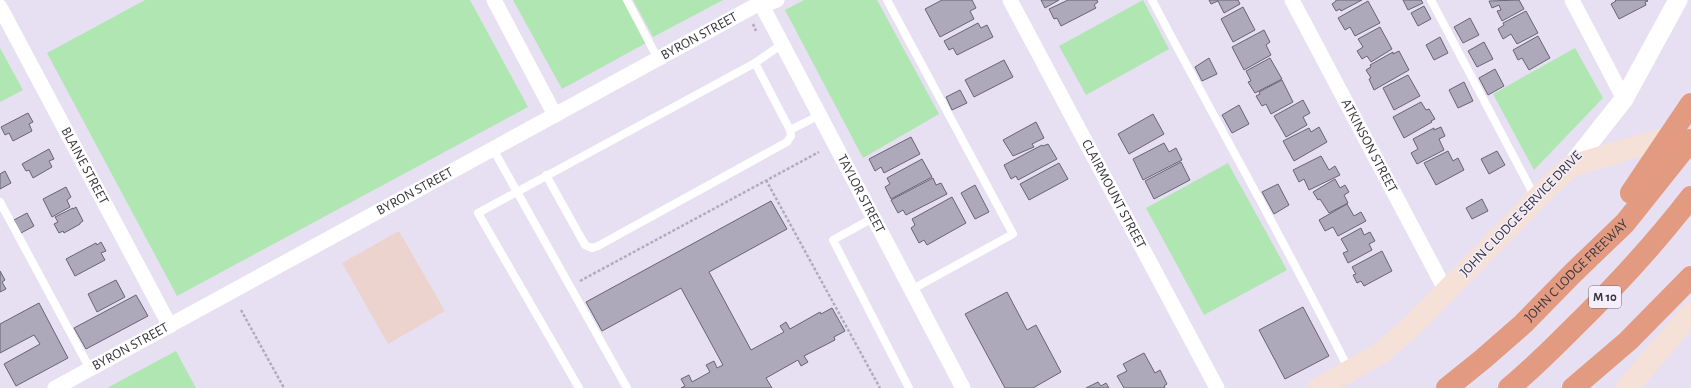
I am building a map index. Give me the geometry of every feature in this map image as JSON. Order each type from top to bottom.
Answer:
[{"type":"highway","points":[[1573,273],[1647,171],[1691,104]]},
{"type":"highway","name":"JOHN C LODGE FREEWAY","points":[[1447,388],[1523,324],[1625,223],[1691,140]]},
{"type":"highway","name":"M 10","points":[[1509,388],[1528,373],[1611,291],[1664,232],[1691,197]]},
{"type":"highway","points":[[1573,388],[1628,341],[1691,277]]},
{"type":"main road","points":[[1571,166],[1691,130]]},
{"type":"main road","name":"JOHN C LODGE SERVICE DRIVE","points":[[1319,388],[1381,353],[1413,324],[1536,199],[1571,166]]},
{"type":"main road","points":[[1634,385],[1691,313]]},
{"type":"street","points":[[494,0],[555,115]]},
{"type":"street","name":"BYRON STREET","points":[[55,388],[760,2],[772,2],[777,0]]},
{"type":"street","name":"CLAIRMOUNT STREET","points":[[1010,0],[1217,388]]},
{"type":"street","name":"ATKINSON STREET","points":[[1292,0],[1446,291]]},
{"type":"street","points":[[1572,0],[1624,98]]},
{"type":"street","name":"JOHN C LODGE SERVICE DRIVE","points":[[1571,166],[1624,98],[1678,0]]},
{"type":"street","name":"TAYLOR STREET","points":[[760,2],[963,388]]},
{"type":"street","name":"BLAINE STREET","points":[[0,7],[170,326]]},
{"type":"lane","points":[[627,0],[658,59]]},
{"type":"lane","points":[[887,0],[1012,234],[912,290]]},
{"type":"lane","points":[[1152,0],[1294,261],[1350,371]]},
{"type":"lane","points":[[1431,0],[1536,199]]},
{"type":"lane","points":[[579,388],[478,213],[755,63],[782,44]]},
{"type":"lane","points":[[546,175],[585,245],[592,248],[598,246],[787,142],[791,136],[790,130],[755,63]]},
{"type":"lane","points":[[790,130],[820,115]]},
{"type":"lane","points":[[493,149],[627,388]]},
{"type":"lane","points":[[0,202],[90,369]]},
{"type":"lane","points":[[873,218],[832,240],[909,388]]},
{"type":"path","points":[[752,22],[756,30]]},
{"type":"path","points":[[575,284],[819,152]]},
{"type":"path","points":[[766,180],[880,388]]},
{"type":"path","points":[[241,310],[284,388]]},
{"type":"shaded area","points":[[399,231],[445,311],[388,344],[342,263]]},
{"type":"green space","points":[[145,0],[470,0],[528,107],[177,296],[47,53]]},
{"type":"green space","points":[[513,0],[623,0],[646,43],[562,89]]},
{"type":"green space","points":[[633,0],[723,0],[653,37]]},
{"type":"green space","points":[[804,0],[877,0],[939,114],[863,158],[785,10]]},
{"type":"green space","points":[[1143,0],[1169,49],[1086,95],[1059,46]]},
{"type":"green space","points":[[0,48],[23,90],[0,102]]},
{"type":"green space","points":[[1575,48],[1603,98],[1534,170],[1493,94]]},
{"type":"green space","points":[[1228,163],[1287,270],[1204,315],[1146,208]]},
{"type":"green space","points":[[176,351],[196,388],[107,388]]},
{"type":"building","points":[[942,0],[972,0],[976,8],[970,11],[974,19],[940,37],[925,9]]},
{"type":"building","points":[[1041,0],[1059,0],[1045,8]]},
{"type":"building","points":[[1068,0],[1097,0],[1098,2],[1094,5],[1096,8],[1061,26],[1057,18],[1054,19],[1049,9]]},
{"type":"building","points":[[1209,0],[1238,0],[1240,4],[1224,13],[1218,1],[1211,4]]},
{"type":"building","points":[[1336,0],[1362,0],[1341,11],[1340,9],[1336,11],[1332,4]]},
{"type":"building","points":[[1403,0],[1421,0],[1423,3],[1408,10]]},
{"type":"building","points":[[1519,0],[1524,9],[1502,21],[1497,11],[1501,10],[1499,5],[1492,8],[1489,1]]},
{"type":"building","points":[[1615,0],[1648,1],[1645,2],[1646,5],[1619,19],[1611,4],[1616,1]]},
{"type":"building","points":[[1368,1],[1380,23],[1355,36],[1350,27],[1345,30],[1338,18]]},
{"type":"building","points":[[1424,6],[1431,19],[1418,26],[1411,13]]},
{"type":"building","points":[[1243,7],[1255,30],[1233,42],[1221,19]]},
{"type":"building","points":[[1526,11],[1538,33],[1517,44],[1511,34],[1503,39],[1498,29],[1504,25],[1503,23]]},
{"type":"building","points":[[1470,18],[1479,35],[1463,43],[1454,27]]},
{"type":"building","points":[[978,23],[981,28],[987,25],[993,37],[957,55],[953,48],[949,50],[944,41]]},
{"type":"building","points":[[1380,27],[1392,49],[1371,62],[1367,56],[1362,59],[1357,51],[1363,47],[1358,39]]},
{"type":"building","points":[[1264,30],[1270,42],[1266,45],[1271,55],[1244,70],[1232,47]]},
{"type":"building","points":[[1538,36],[1550,58],[1529,70],[1522,58],[1518,60],[1513,50]]},
{"type":"building","points":[[1440,37],[1448,53],[1434,60],[1426,45]]},
{"type":"building","points":[[1484,42],[1493,59],[1477,67],[1468,51]]},
{"type":"building","points":[[1399,51],[1409,70],[1374,90],[1369,79],[1371,78],[1366,70],[1371,67],[1370,65],[1393,52],[1393,54]]},
{"type":"building","points":[[1209,58],[1217,74],[1202,81],[1195,67]]},
{"type":"building","points":[[1270,58],[1282,79],[1255,93],[1248,82],[1251,81],[1246,71]]},
{"type":"building","points":[[1004,60],[1013,77],[974,97],[965,80]]},
{"type":"building","points":[[1495,69],[1504,86],[1488,95],[1479,78]]},
{"type":"building","points":[[1408,75],[1420,96],[1394,110],[1383,88]]},
{"type":"building","points":[[1282,80],[1293,102],[1271,114],[1266,104],[1262,106],[1256,96],[1260,94],[1259,92]]},
{"type":"building","points":[[1464,82],[1473,101],[1458,108],[1449,90]]},
{"type":"building","points":[[960,90],[967,103],[952,110],[946,97]]},
{"type":"building","points":[[1303,100],[1310,113],[1303,117],[1307,125],[1286,137],[1274,116]]},
{"type":"building","points":[[1421,102],[1426,110],[1429,109],[1435,119],[1404,138],[1393,117]]},
{"type":"building","points":[[1239,105],[1249,124],[1232,133],[1222,115]]},
{"type":"building","points":[[28,113],[33,122],[29,124],[32,131],[13,141],[9,133],[5,135],[1,127]]},
{"type":"building","points":[[1153,114],[1164,134],[1129,154],[1118,134]]},
{"type":"building","points":[[1036,122],[1044,138],[1032,144],[1034,147],[1013,156],[1003,140]]},
{"type":"building","points":[[1319,127],[1327,142],[1294,161],[1283,141],[1309,128],[1311,132]]},
{"type":"building","points":[[1441,127],[1445,136],[1439,139],[1444,150],[1417,164],[1411,153],[1418,149],[1413,139],[1434,128],[1434,130]]},
{"type":"building","points":[[911,137],[920,154],[884,173],[881,167],[875,171],[869,159]]},
{"type":"building","points":[[1164,143],[1169,152],[1176,148],[1182,160],[1143,180],[1133,159]]},
{"type":"building","points":[[1048,144],[1057,159],[1018,180],[1016,176],[1011,179],[1004,165],[1042,145]]},
{"type":"building","points":[[49,149],[54,159],[49,161],[52,167],[33,178],[29,170],[26,171],[22,164]]},
{"type":"building","points":[[1448,151],[1453,161],[1458,158],[1464,170],[1436,185],[1424,163]]},
{"type":"building","points":[[1497,151],[1505,165],[1489,174],[1481,159]]},
{"type":"building","points":[[1321,156],[1329,170],[1335,166],[1340,175],[1309,190],[1304,179],[1299,182],[1293,170]]},
{"type":"building","points":[[922,159],[932,177],[891,199],[885,187],[890,184],[887,178]]},
{"type":"building","points":[[1181,162],[1190,180],[1154,199],[1145,181]]},
{"type":"building","points":[[1059,163],[1068,179],[1029,200],[1020,184]]},
{"type":"building","points":[[5,171],[11,183],[0,189],[0,174]]},
{"type":"building","points":[[933,178],[936,185],[941,183],[947,194],[906,215],[903,210],[898,213],[891,200]]},
{"type":"building","points":[[1335,179],[1340,188],[1345,185],[1349,192],[1344,195],[1348,203],[1329,213],[1320,199],[1318,200],[1313,192]]},
{"type":"building","points":[[1278,184],[1289,205],[1274,214],[1262,192]]},
{"type":"building","points":[[975,185],[989,212],[975,219],[961,193]]},
{"type":"building","points":[[66,187],[71,197],[67,200],[70,207],[52,217],[43,199]]},
{"type":"building","points":[[952,197],[966,223],[927,245],[924,240],[919,243],[911,228],[915,225],[912,219]]},
{"type":"building","points":[[1482,199],[1488,211],[1472,219],[1466,208]]},
{"type":"building","points":[[771,201],[787,229],[709,272],[751,350],[784,332],[780,326],[786,322],[790,329],[820,312],[821,314],[832,308],[845,331],[834,337],[835,340],[804,356],[808,362],[801,366],[798,360],[766,378],[772,388],[681,388],[685,386],[681,379],[689,375],[692,382],[710,372],[706,365],[714,361],[717,368],[723,365],[681,288],[602,331],[586,302]]},
{"type":"building","points":[[1347,204],[1354,216],[1361,212],[1366,221],[1338,236],[1333,227],[1325,231],[1319,220]]},
{"type":"building","points":[[76,207],[83,221],[64,233],[63,231],[59,233],[54,224],[58,222],[55,217]]},
{"type":"building","points":[[27,213],[34,226],[21,233],[14,220]]},
{"type":"building","points":[[1361,228],[1364,235],[1370,232],[1375,241],[1369,244],[1372,250],[1348,263],[1343,253],[1348,251],[1341,239]]},
{"type":"building","points":[[101,242],[106,251],[101,253],[105,260],[75,276],[66,259],[96,243],[97,245]]},
{"type":"building","points":[[1382,251],[1392,271],[1364,286],[1361,281],[1357,283],[1353,275],[1356,274],[1352,267]]},
{"type":"building","points":[[0,271],[5,280],[2,282],[6,289],[0,292]]},
{"type":"building","points":[[116,280],[125,297],[97,312],[88,294]]},
{"type":"building","points":[[1007,292],[1027,330],[1036,325],[1061,372],[1033,388],[1005,388],[965,314]]},
{"type":"building","points":[[136,295],[148,316],[86,349],[74,328]]},
{"type":"building","points":[[39,303],[68,358],[16,386],[4,364],[40,344],[34,335],[0,353],[0,324]]},
{"type":"building","points":[[1303,307],[1329,356],[1285,379],[1259,330]]},
{"type":"building","points":[[1144,353],[1155,373],[1160,370],[1167,384],[1164,386],[1165,388],[1124,388],[1117,376],[1127,371],[1123,364]]},
{"type":"building","points":[[1098,382],[1101,386],[1106,383],[1109,388],[1086,388]]}]
